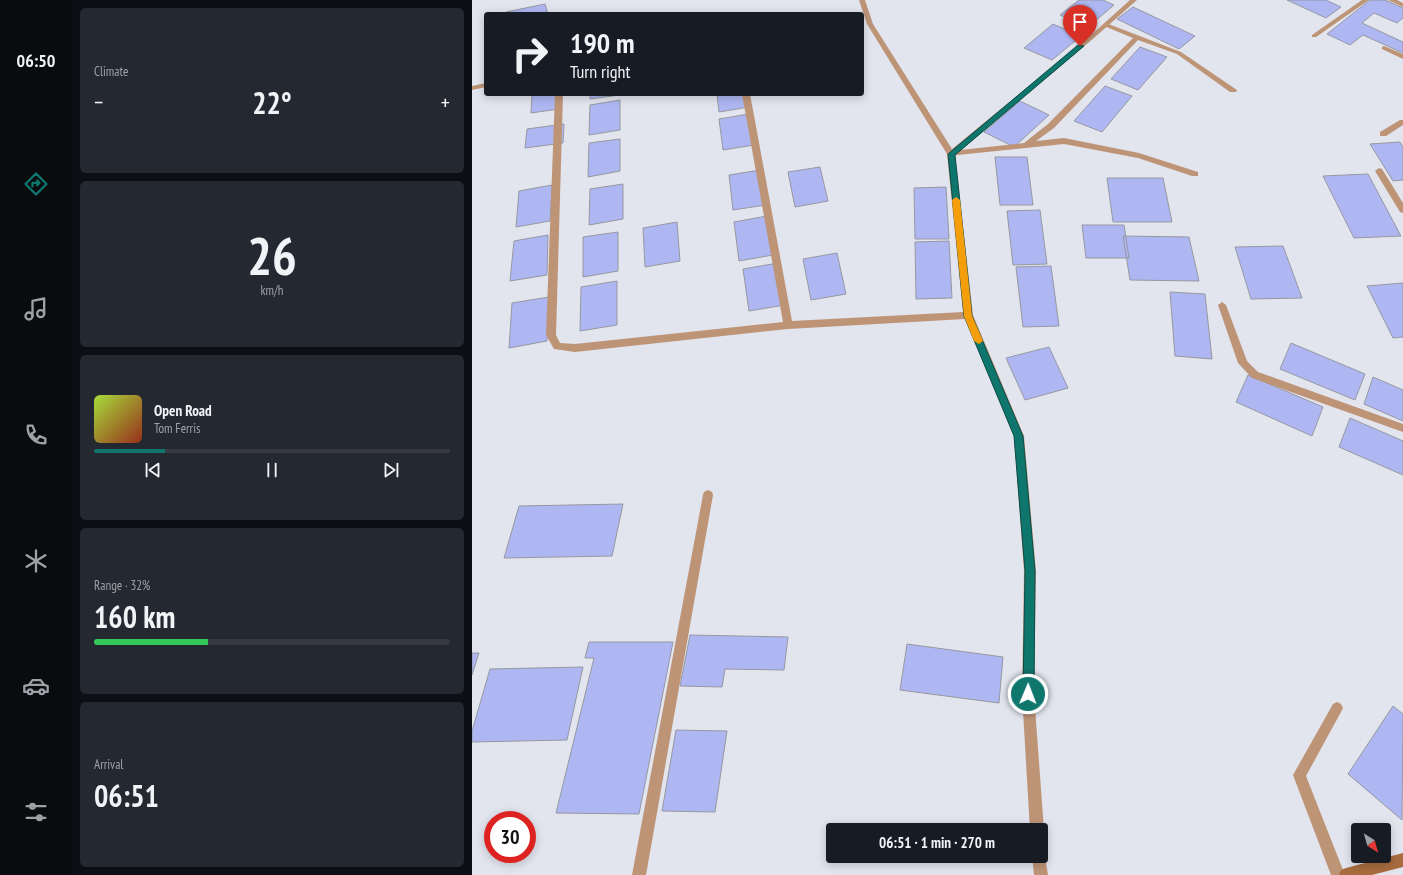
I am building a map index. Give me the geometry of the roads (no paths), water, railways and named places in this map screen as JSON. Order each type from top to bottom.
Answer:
[{"type":"street","points":[[862,0],[870,24],[951,154],[968,316],[1019,436],[1030,571],[1028,694],[1037,823]]},
{"type":"street","points":[[951,154],[1134,0]]},
{"type":"street","points":[[1314,36],[1366,0]]},
{"type":"street","points":[[1391,0],[1403,5]]},
{"type":"street","points":[[1106,25],[1179,54],[1233,90]]},
{"type":"street","points":[[1026,145],[1051,126],[1136,37]]},
{"type":"street","points":[[1384,48],[1403,58]]},
{"type":"street","points":[[472,88],[484,85]]},
{"type":"street","points":[[559,96],[551,335],[557,346],[575,348],[788,324],[968,316]]},
{"type":"street","points":[[746,96],[788,324]]},
{"type":"street","points":[[1383,134],[1403,122]]},
{"type":"street","points":[[951,154],[1064,141],[1139,156],[1195,174]]},
{"type":"street","points":[[1379,171],[1403,210]]},
{"type":"street","points":[[1222,305],[1243,363],[1255,374],[1403,428]]},
{"type":"street","points":[[639,875],[708,495]]},
{"type":"street","points":[[1337,708],[1299,775],[1338,875]]},
{"type":"street","points":[[1346,875],[1403,860]]},
{"type":"street","points":[[1040,863],[1041,875]]}]
